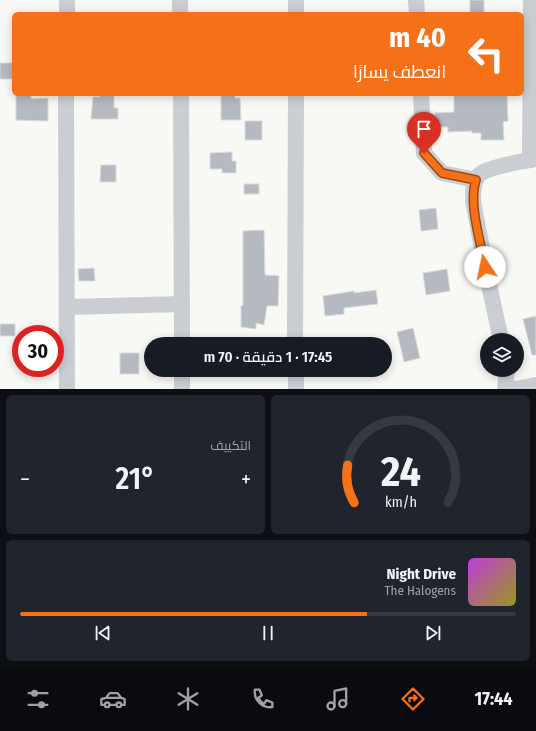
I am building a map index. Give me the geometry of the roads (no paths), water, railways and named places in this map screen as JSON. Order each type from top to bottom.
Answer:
[{"type":"street","points":[[67,0],[67,12]]},
{"type":"street","points":[[180,0],[180,12]]},
{"type":"street","points":[[296,0],[296,12]]},
{"type":"street","points":[[416,0],[417,12]]},
{"type":"street","points":[[499,333],[473,201],[474,188],[476,180],[480,174],[486,171],[510,163],[533,159],[531,0]]},
{"type":"street","points":[[66,96],[67,389]]},
{"type":"street","points":[[181,96],[182,337]]},
{"type":"street","points":[[296,96],[296,337]]},
{"type":"street","points":[[421,96],[424,153],[442,173],[476,180]]},
{"type":"street","points":[[67,307],[182,304]]},
{"type":"street","points":[[182,377],[182,389]]},
{"type":"street","points":[[296,377],[296,389]]},
{"type":"street","points":[[505,389],[506,377]]},
{"type":"street","points":[[514,389],[536,385]]}]
